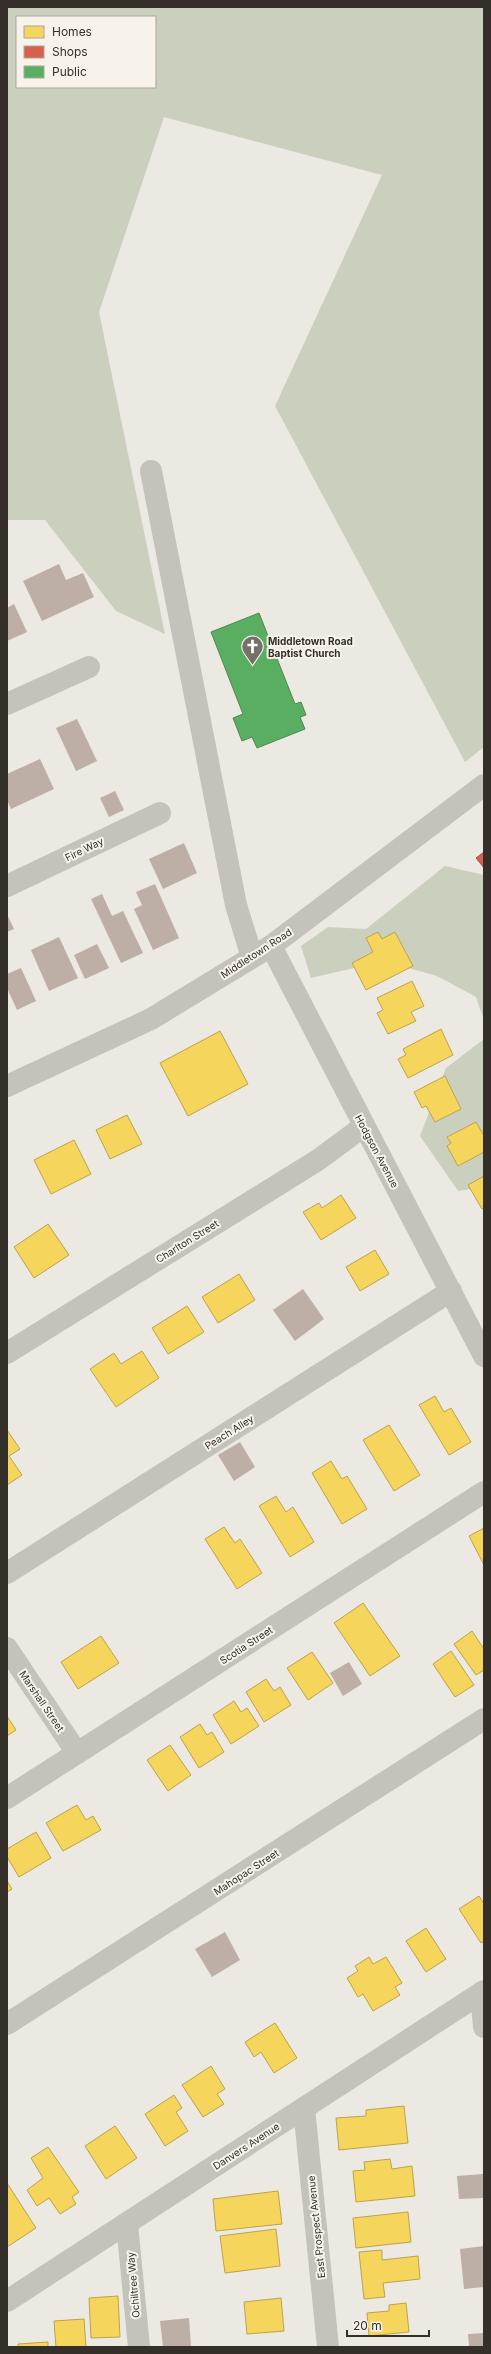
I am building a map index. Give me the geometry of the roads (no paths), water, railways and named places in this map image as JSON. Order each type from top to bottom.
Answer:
[{"type":"street","points":[[151,472],[236,905],[252,957]]},
{"type":"street","points":[[7,704],[89,667]]},
{"type":"street","name":"Middletown Road","points":[[7,1086],[151,1020],[271,946],[484,785]]},
{"type":"street","name":"Fire Way","points":[[7,886],[160,813]]},
{"type":"street","name":"Hodgson Avenue","points":[[271,946],[484,1356]]},
{"type":"street","name":"Charlton Street","points":[[7,1353],[318,1160],[364,1126]]},
{"type":"street","name":"Peach Alley","points":[[7,1573],[451,1291]]},
{"type":"street","name":"Scotia Street","points":[[7,1798],[484,1492]]},
{"type":"street","name":"Marshall Street","points":[[7,1648],[77,1753]]},
{"type":"street","name":"Mahopac Street","points":[[7,2024],[484,1720]]},
{"type":"street","points":[[482,1992],[484,2027]]},
{"type":"street","name":"Danvers Avenue","points":[[7,2301],[482,1992]]},
{"type":"street","name":"East Prospect Avenue","points":[[304,2108],[328,2347]]},
{"type":"street","name":"Ochiltree Way","points":[[127,2224],[139,2347]]},
{"type":"place","name":"Middletown Road Baptist Church","points":[[253,666]]}]
